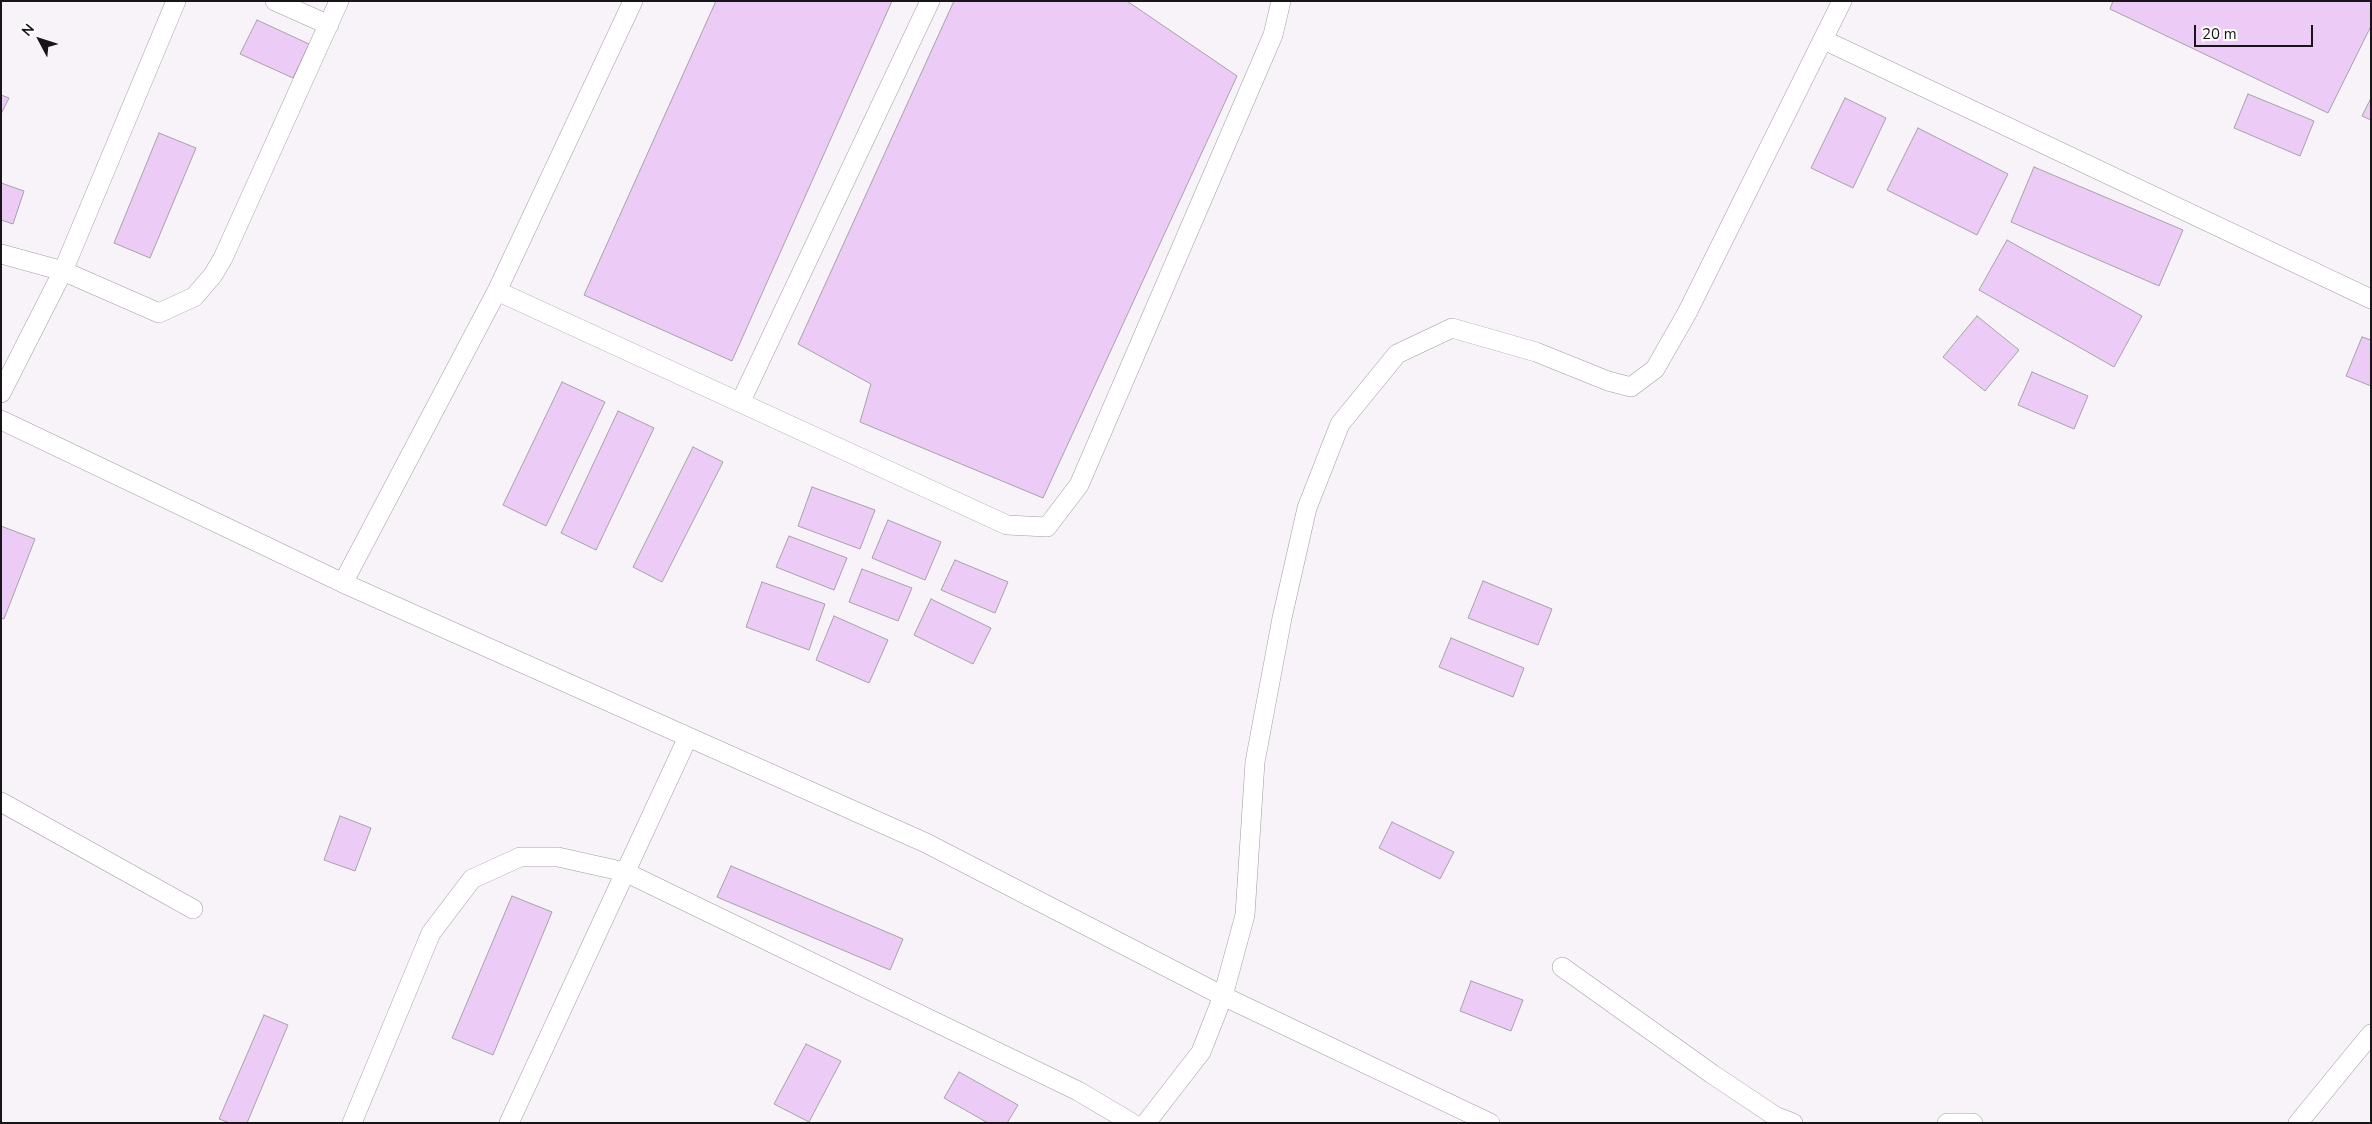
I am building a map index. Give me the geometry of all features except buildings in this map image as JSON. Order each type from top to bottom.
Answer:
[{"type":"lane","points":[[1,393],[63,271],[176,1]]},
{"type":"lane","points":[[275,1],[329,25]]},
{"type":"lane","points":[[1,254],[63,271],[159,313],[194,297],[213,275],[224,258],[339,1]]},
{"type":"lane","points":[[343,583],[497,291],[633,1]]},
{"type":"lane","points":[[741,401],[930,1]]},
{"type":"lane","points":[[497,291],[741,401],[1007,525],[1047,527],[1079,485],[1272,35],[1281,1]]},
{"type":"lane","points":[[1146,1123],[1201,1052],[1223,996],[1245,915],[1255,762],[1282,618],[1308,508],[1340,424],[1397,354],[1452,328],[1536,352],[1608,381],[1631,387],[1655,369],[1687,313],[1842,1]]},
{"type":"lane","points":[[1824,40],[2371,299]]},
{"type":"lane","points":[[1,420],[343,583],[926,843],[1223,996],[1490,1123]]},
{"type":"lane","points":[[509,1123],[688,737]]},
{"type":"lane","points":[[1,802],[193,909]]},
{"type":"lane","points":[[352,1123],[431,934],[472,880],[520,857],[558,857],[624,872],[1078,1091],[1132,1123]]},
{"type":"lane","points":[[1562,967],[1712,1074],[1775,1116],[1793,1123]]},
{"type":"lane","points":[[2298,1123],[2371,1034]]},
{"type":"lane","points":[[1947,1123],[1973,1123]]}]
